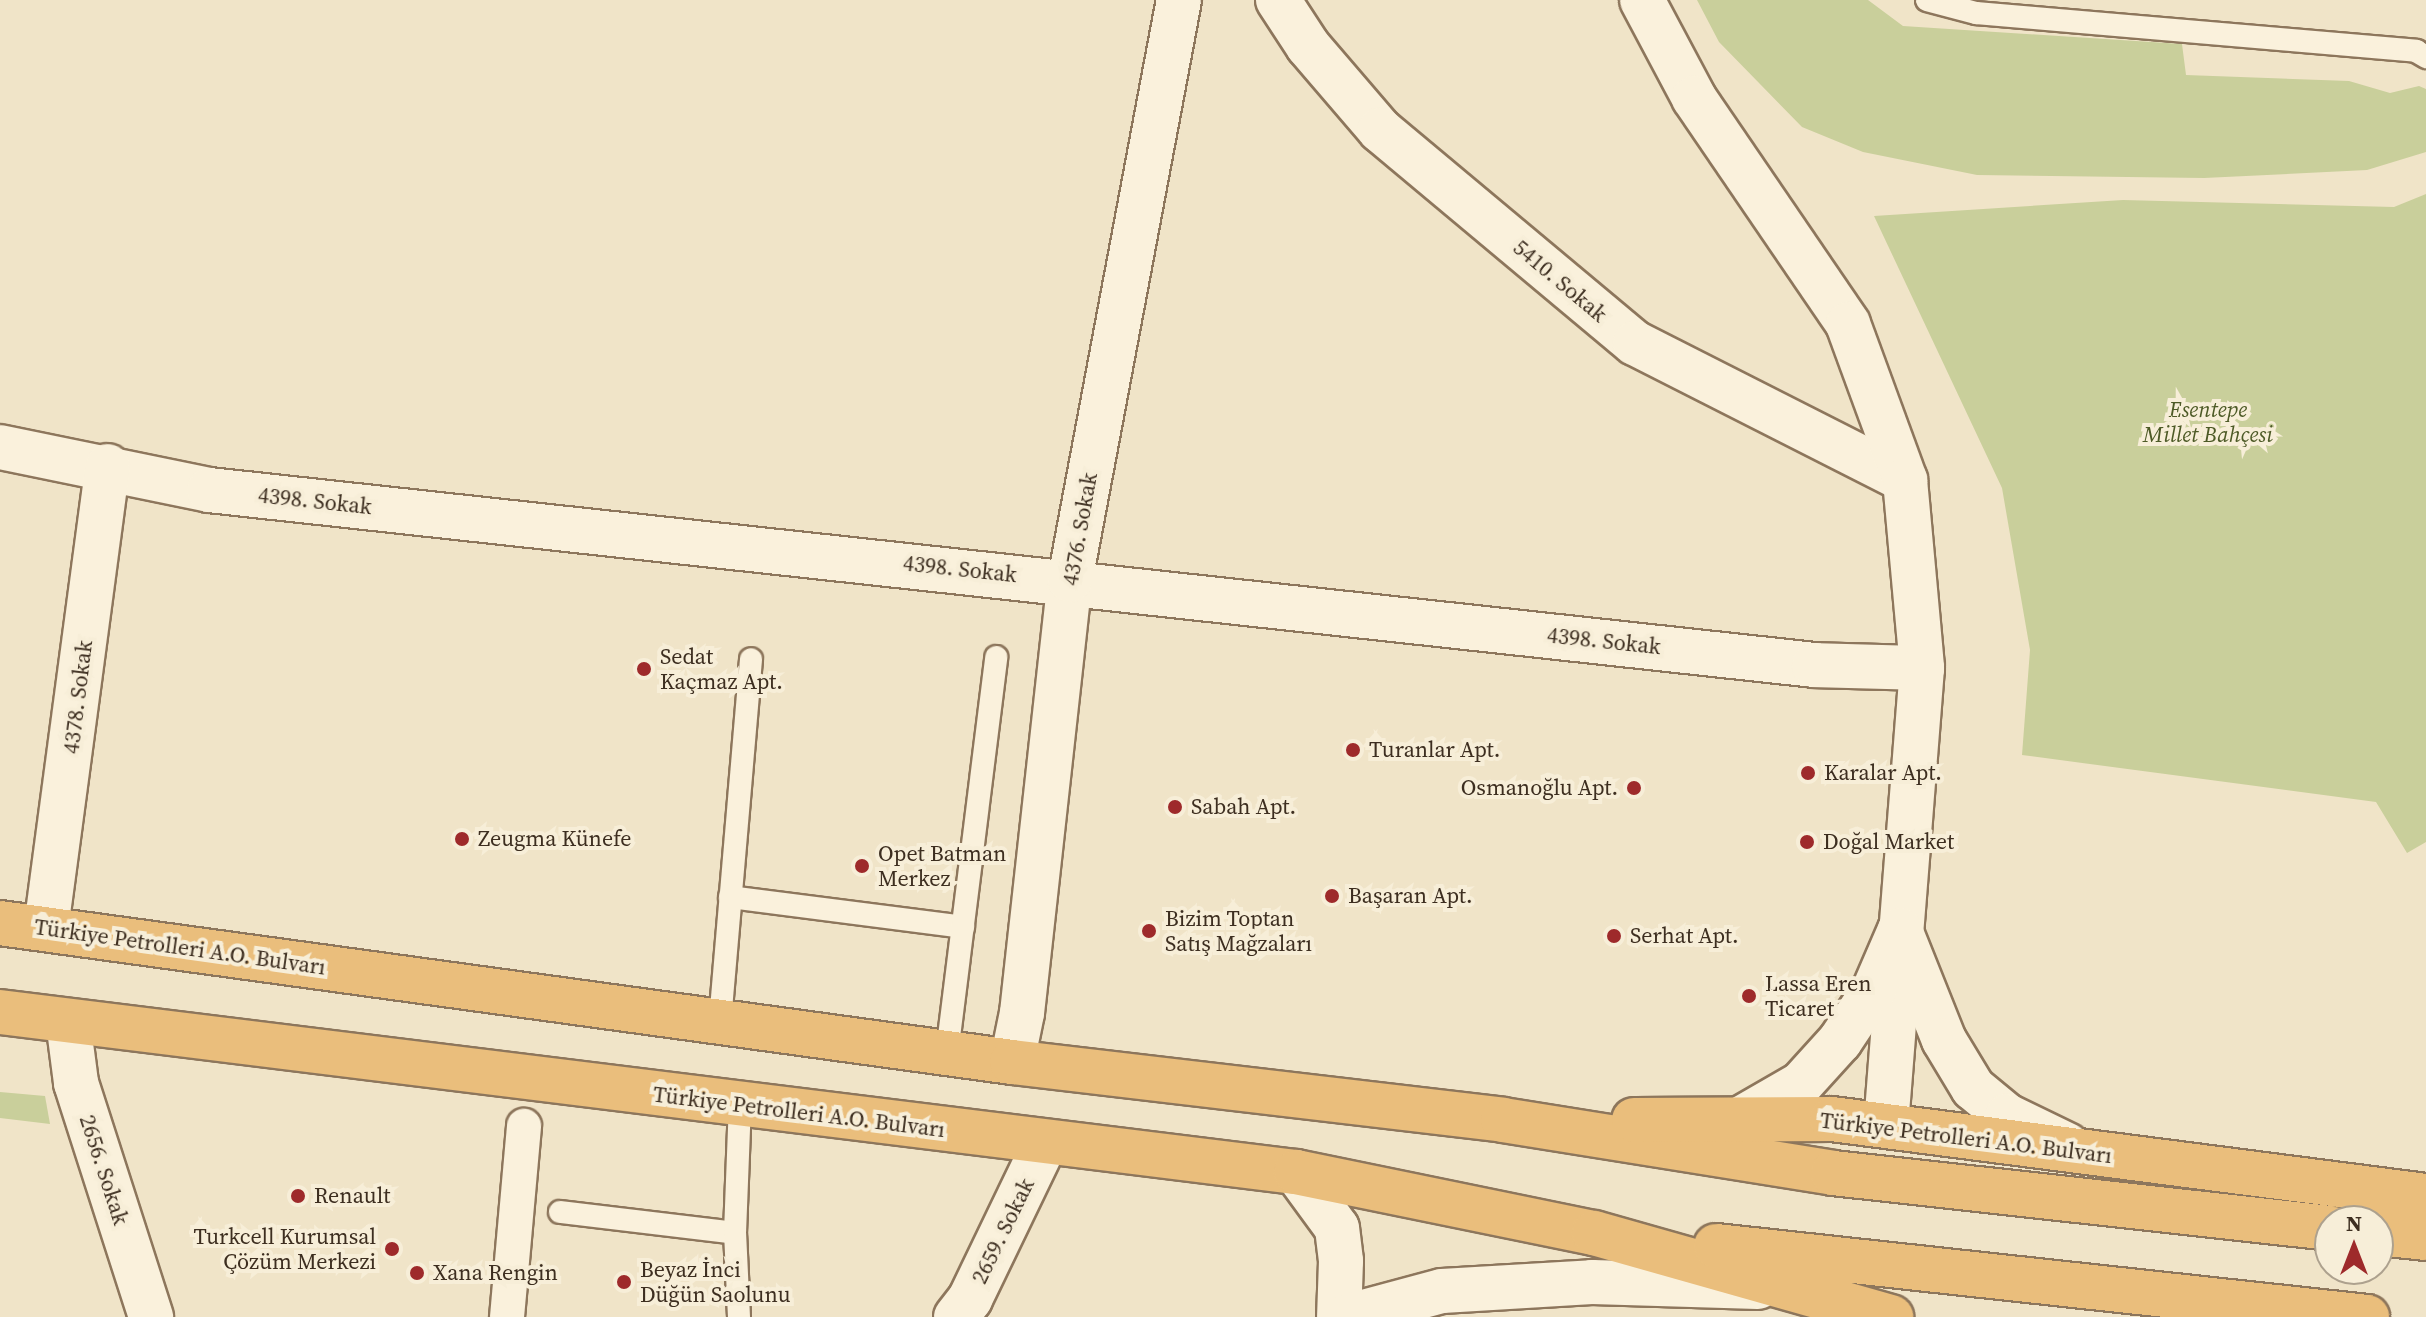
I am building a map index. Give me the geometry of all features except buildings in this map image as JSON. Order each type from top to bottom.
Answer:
[{"type":"highway","name":"Türkiye Petrolleri A.O. Bulvarı","points":[[0,923],[1012,1062],[1503,1120],[1833,1173],[2314,1226]]},
{"type":"highway","name":"Türkiye Petrolleri A.O. Bulvarı","points":[[0,1012],[1296,1172],[1594,1233],[1891,1317]]},
{"type":"highway","name":"Türkiye Petrolleri A.O. Bulvarı","points":[[1503,1120],[1832,1119],[2426,1196]]},
{"type":"highway","name":"Türkiye Petrolleri A.O. Bulvarı","points":[[1594,1233],[2367,1317]]},
{"type":"highway","points":[[2394,1235],[2426,1238]]},
{"type":"street","name":"4376. Sokak","points":[[1012,1062],[1022,1013],[1070,580],[1179,0]]},
{"type":"street","name":"5410. Sokak","points":[[1278,0],[1308,46],[1380,130],[1635,343],[1905,480]]},
{"type":"street","points":[[1642,0],[1694,98],[1848,324],[1905,480],[1922,668],[1886,1126]]},
{"type":"street","name":"4398. Sokak","points":[[0,447],[108,466],[209,490],[1070,580],[1814,665],[1922,668]]},
{"type":"street","name":"4378. Sokak","points":[[46,928],[108,466]]},
{"type":"street","points":[[1740,1119],[1801,1084],[1840,1041],[1874,990],[1900,930]]},
{"type":"street","points":[[1900,930],[1944,1040],[1973,1088],[2043,1137],[2089,1152]]},
{"type":"street","name":"2656. Sokak","points":[[68,1021],[76,1083],[151,1317]]},
{"type":"street","points":[[507,1317],[524,1126]]},
{"type":"street","name":"2659. Sokak","points":[[956,1317],[970,1299],[1045,1143]]},
{"type":"street","points":[[1296,1172],[1337,1228],[1342,1317],[1442,1291],[1592,1282],[1788,1288]]},
{"type":"lane","points":[[1927,0],[1976,13],[2416,51],[2426,57]]},
{"type":"lane","points":[[947,1053],[996,657]]},
{"type":"lane","points":[[720,1021],[751,659]]},
{"type":"lane","points":[[730,897],[963,927]]},
{"type":"lane","points":[[739,1317],[735,1233],[740,1105]]},
{"type":"lane","points":[[560,1212],[735,1233]]},
{"type":"green space","points":[[1697,0],[1868,0],[1903,26],[2182,44],[2186,75],[2349,81],[2390,93],[2419,86],[2426,89],[2426,152],[2367,170],[2204,178],[1977,175],[1863,152],[1802,127],[1719,42]]},
{"type":"green space","name":"Esentepe Millet Bahçesi","points":[[2426,194],[2426,842],[2407,853],[2376,802],[2022,755],[2030,650],[2002,488],[1874,216],[2123,200],[2394,207]]},
{"type":"green space","points":[[0,1092],[45,1096],[50,1124],[0,1118]]},
{"type":"place","name":"Sedat Kaçmaz Apt.","points":[[644,669]]},
{"type":"place","name":"Turanlar Apt.","points":[[1353,750]]},
{"type":"place","name":"Karalar Apt.","points":[[1808,773]]},
{"type":"place","name":"Osmanoğlu Apt.","points":[[1634,788]]},
{"type":"place","name":"Sabah Apt.","points":[[1175,807]]},
{"type":"place","name":"Zeugma Künefe","points":[[462,839]]},
{"type":"place","name":"Doğal Market","points":[[1807,842]]},
{"type":"place","name":"Opet Batman Merkez","points":[[862,866]]},
{"type":"place","name":"Başaran Apt.","points":[[1332,896]]},
{"type":"place","name":"Bizim Toptan Satış Mağzaları","points":[[1149,931]]},
{"type":"place","name":"Serhat Apt.","points":[[1614,936]]},
{"type":"place","name":"Lassa Eren Ticaret","points":[[1749,996]]},
{"type":"place","name":"Renault","points":[[298,1196]]},
{"type":"place","name":"Turkcell Kurumsal Çözüm Merkezi","points":[[392,1249]]},
{"type":"place","name":"Xana Rengin","points":[[417,1273]]},
{"type":"place","name":"Beyaz İnci Düğün Saolunu","points":[[624,1282]]}]
